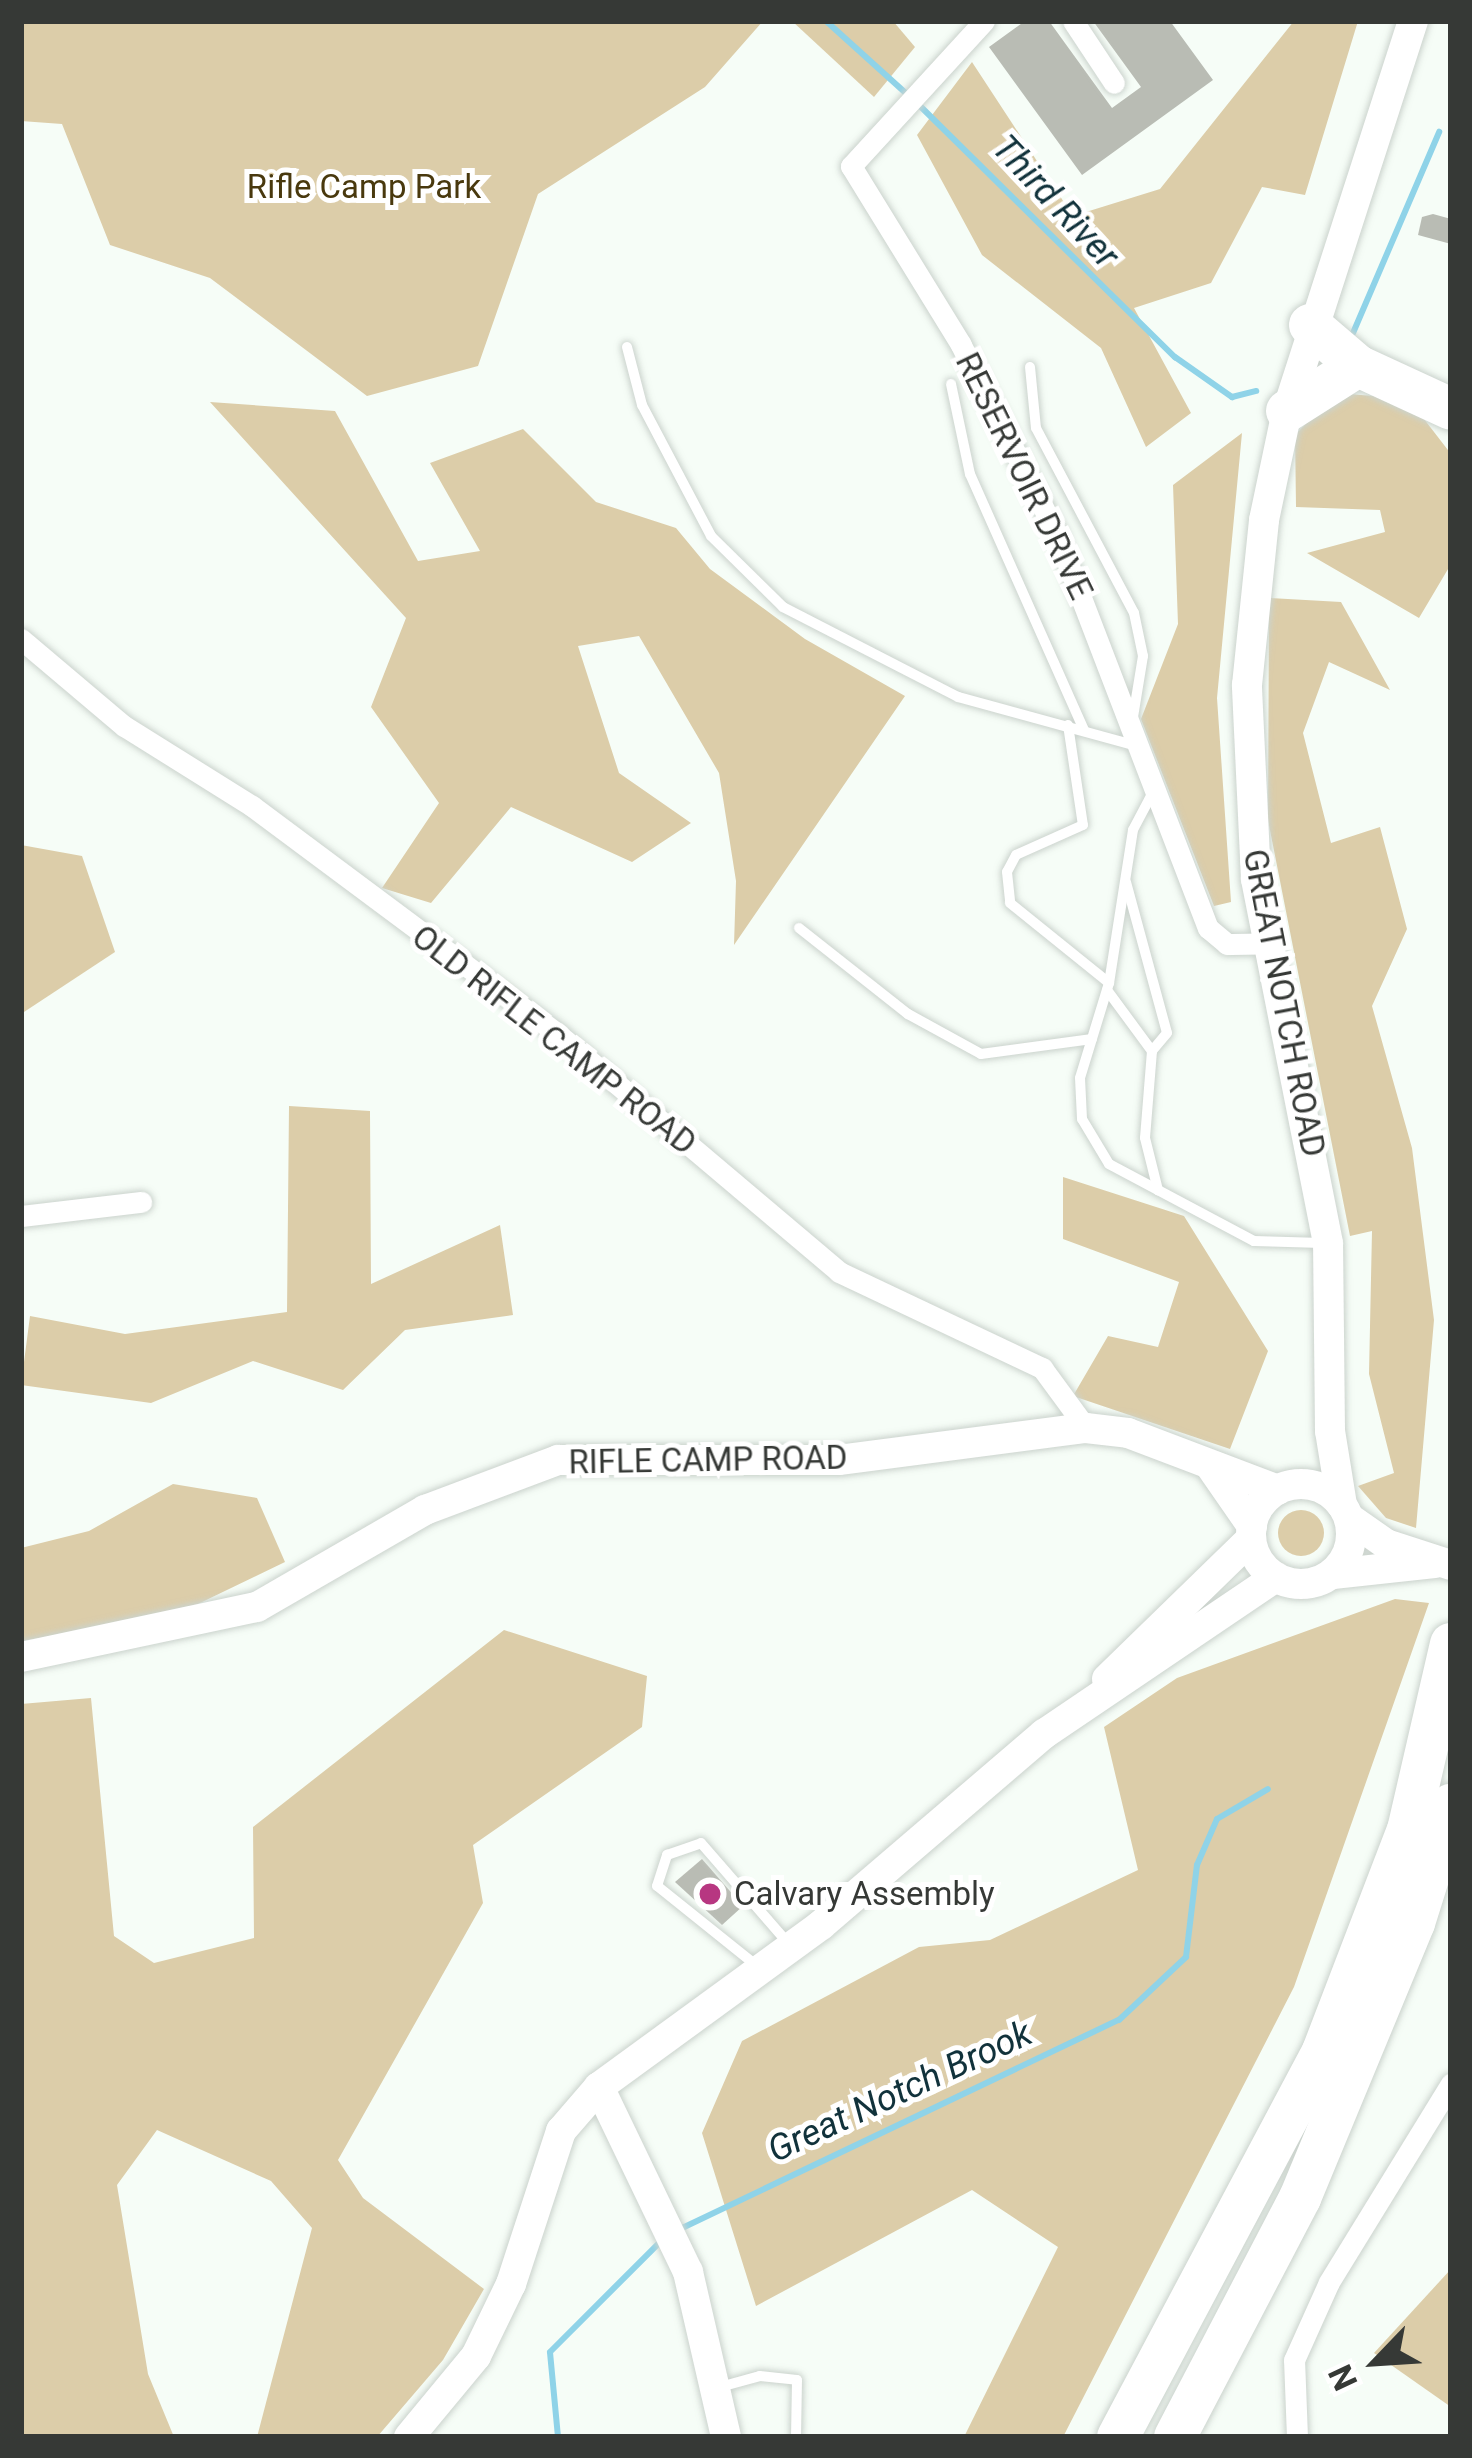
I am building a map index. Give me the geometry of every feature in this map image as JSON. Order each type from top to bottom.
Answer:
[{"type":"highway","points":[[1310,326],[1358,367],[1451,409]]},
{"type":"highway","points":[[1287,411],[1358,367]]},
{"type":"highway","points":[[1118,2437],[1323,2051],[1408,1830],[1451,1644]]},
{"type":"highway","points":[[1175,2437],[1300,2198],[1414,1923],[1451,1804]]},
{"type":"highway","points":[[1414,1923],[1451,1889]]},
{"type":"street","name":"RESERVOIR DRIVE","points":[[984,21],[851,166],[977,376],[1132,717],[1212,934],[1237,946],[1266,943]]},
{"type":"street","points":[[1072,21],[1114,83]]},
{"type":"street","name":"GREAT NOTCH ROAD","points":[[1345,1511],[1330,1431],[1328,1243],[1266,943],[1247,685],[1264,520],[1287,411],[1310,326],[1413,21]]},
{"type":"street","name":"OLD RIFLE CAMP ROAD","points":[[21,639],[124,726],[252,806],[569,1043],[838,1272],[1042,1368],[1086,1428]]},
{"type":"street","points":[[21,1216],[140,1202]]},
{"type":"street","name":"RIFLE CAMP ROAD","points":[[21,1658],[257,1607],[425,1510],[558,1460],[839,1460],[1086,1428],[1128,1433],[1211,1467],[1284,1487]]},
{"type":"street","points":[[1078,1710],[1252,1533],[1330,1431]]},
{"type":"street","points":[[1211,1467],[1276,1577],[1299,1585],[1333,1574],[1442,1564]]},
{"type":"street","points":[[1284,1487],[1319,1487],[1345,1511],[1442,1564]]},
{"type":"street","points":[[1333,1574],[1351,1544],[1345,1511]]},
{"type":"street","points":[[409,2437],[476,2356],[511,2284],[561,2131],[598,2086],[790,1946],[1078,1710],[1276,1577]]},
{"type":"street","points":[[598,2086],[688,2272],[720,2387],[726,2437]]},
{"type":"street","points":[[1297,2437],[1294,2360],[1329,2282],[1448,2097]]},
{"type":"lane","points":[[627,347],[642,405],[728,561],[783,607],[958,697],[1143,748]]},
{"type":"lane","points":[[1030,367],[1036,428],[1134,613],[1143,656],[1132,717]]},
{"type":"lane","points":[[951,384],[970,474],[1084,730]]},
{"type":"lane","points":[[1067,725],[1083,825],[1016,855],[1006,872],[1010,903],[1108,987],[1152,1051]]},
{"type":"lane","points":[[1155,789],[1132,830],[1108,987],[1092,1039],[1082,1119],[1109,1164],[1254,1240],[1328,1243]]},
{"type":"lane","points":[[1125,880],[1167,1033],[1152,1051],[1145,1138],[1157,1190]]},
{"type":"lane","points":[[799,928],[908,1014],[980,1054],[1092,1039]]},
{"type":"lane","points":[[759,1966],[657,1886],[667,1855],[701,1843],[790,1946]]},
{"type":"lane","points":[[720,2387],[797,2380],[796,2437]]},
{"type":"green space","name":"Rifle Camp Park","points":[[21,21],[763,21],[705,87],[538,194],[478,366],[367,396],[210,278],[110,245],[62,124],[21,121]]},
{"type":"green space","points":[[792,21],[893,21],[915,47],[874,97]]},
{"type":"green space","points":[[1294,21],[1358,21],[1305,195],[1262,187],[1211,283],[1134,308],[1191,413],[1146,447],[1101,348],[982,255],[917,135],[972,62],[1073,216],[1160,189]]},
{"type":"green space","points":[[1336,393],[1386,397],[1424,419],[1451,454],[1451,564],[1419,618],[1307,553],[1385,532],[1380,510],[1296,507],[1295,435]]},
{"type":"green space","points":[[210,402],[335,411],[418,561],[480,551],[430,463],[523,429],[596,502],[676,528],[710,569],[805,639],[905,696],[734,945],[736,881],[719,773],[639,636],[578,646],[619,773],[691,823],[632,862],[511,807],[431,903],[382,888],[439,803],[371,707],[406,618]]},
{"type":"green space","points":[[1242,433],[1217,698],[1231,902],[1214,906],[1141,719],[1178,624],[1173,485]]},
{"type":"green space","points":[[1269,598],[1341,602],[1390,690],[1329,662],[1303,733],[1331,843],[1380,827],[1407,929],[1372,1006],[1412,1148],[1434,1320],[1416,1528],[1386,1518],[1358,1486],[1394,1473],[1369,1374],[1372,1231],[1350,1236],[1268,820]]},
{"type":"green space","points":[[21,845],[82,856],[115,952],[24,1012]]},
{"type":"green space","points":[[289,1106],[370,1111],[371,1284],[500,1225],[513,1315],[405,1330],[343,1390],[253,1361],[151,1403],[21,1385],[30,1316],[125,1334],[287,1312]]},
{"type":"green space","points":[[1063,1177],[1184,1216],[1268,1351],[1230,1449],[1073,1396],[1108,1336],[1158,1347],[1179,1282],[1063,1239]]},
{"type":"green space","points":[[173,1484],[257,1498],[285,1562],[171,1617],[21,1641],[21,1548],[89,1531]]},
{"type":"green space","points":[[1301,1510],[1317,1517],[1324,1533],[1317,1549],[1301,1556],[1285,1549],[1278,1533],[1285,1517]]},
{"type":"green space","points":[[1395,1599],[1429,1603],[1294,1987],[1063,2437],[964,2437],[1058,2247],[972,2190],[756,2306],[702,2133],[742,2041],[919,1947],[990,1940],[1138,1870],[1104,1727],[1177,1678]]},
{"type":"green space","points":[[504,1630],[647,1676],[642,1727],[473,1845],[483,1903],[338,2160],[363,2198],[484,2289],[443,2360],[377,2437],[257,2437],[312,2228],[271,2181],[157,2130],[117,2185],[148,2374],[174,2437],[21,2437],[21,1704],[91,1698],[114,1936],[154,1963],[254,1938],[253,1827]]},
{"type":"green space","points":[[1451,2269],[1451,2407],[1374,2353]]},
{"type":"building","points":[[1025,21],[1049,21],[1112,108],[1141,87],[1093,21],[1170,21],[1213,80],[1082,175],[989,47]]},
{"type":"building","points":[[1433,214],[1451,219],[1451,244],[1418,235],[1422,217]]},
{"type":"building","name":"Calvary Assembly","points":[[702,1859],[743,1906],[722,1925],[675,1882]]},
{"type":"waterway","name":"Third River","points":[[826,21],[908,95]]},
{"type":"waterway","name":"Third River","points":[[918,104],[1175,357],[1232,397],[1256,391]]},
{"type":"waterway","name":"Third River","points":[[1353,333],[1439,132]]},
{"type":"waterway","name":"Great Notch Brook","points":[[678,2230],[1119,2020],[1186,1957],[1197,1865],[1217,1819],[1268,1789]]},
{"type":"waterway","name":"Great Notch Brook","points":[[558,2437],[550,2352],[662,2240]]},
{"type":"place","name":"Calvary Assembly","points":[[710,1894]]}]
